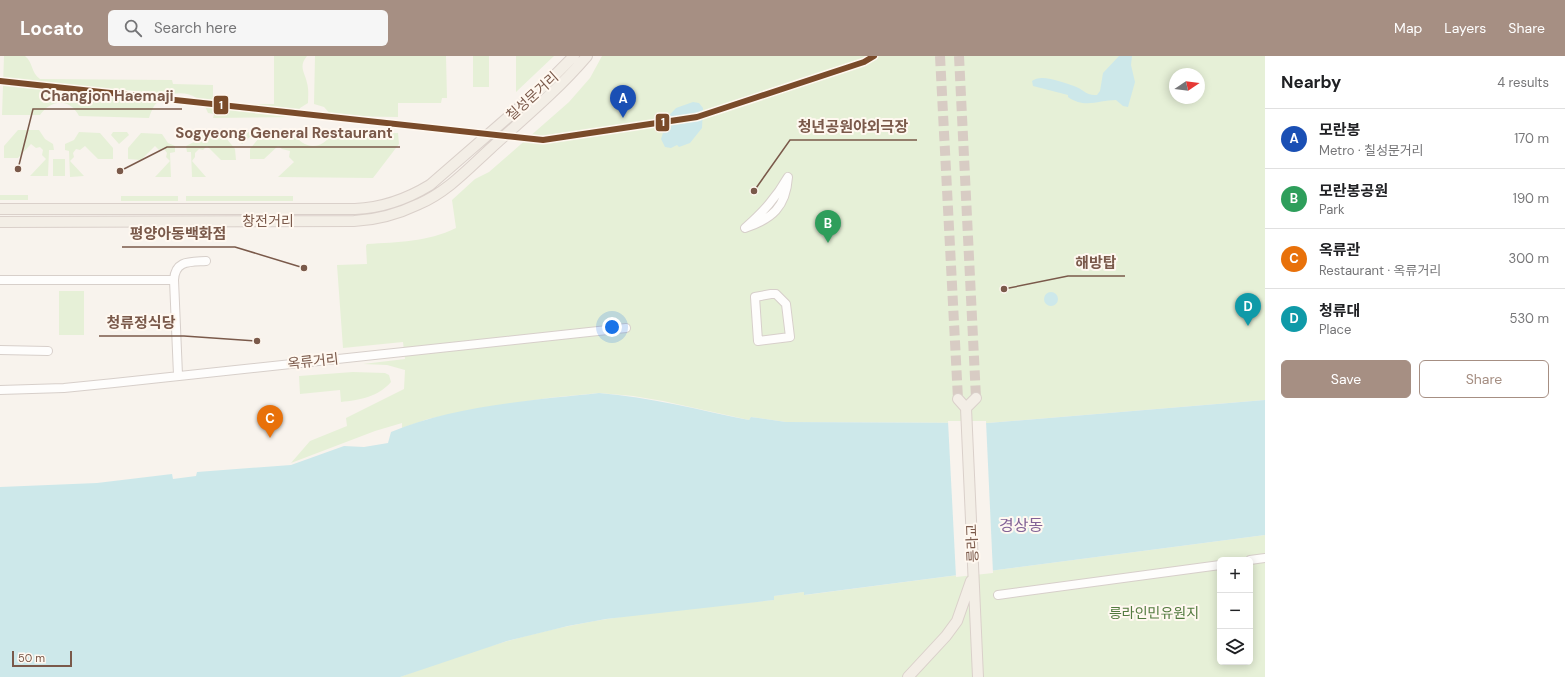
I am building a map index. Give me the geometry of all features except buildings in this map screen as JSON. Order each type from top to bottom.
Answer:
[{"type":"main road","name":"칠성문거리","points":[[369,208],[413,195],[430,185],[544,86],[574,56]]},
{"type":"main road","name":"칠성문거리","points":[[435,195],[454,182],[522,120],[569,76],[587,56]]},
{"type":"main road","name":"창전거리","points":[[0,222],[370,220],[419,204],[435,195]]},
{"type":"main road","name":"창전거리","points":[[0,209],[369,208]]},
{"type":"main road","points":[[958,399],[966,408],[976,398]]},
{"type":"main road","name":"릉라교","points":[[966,408],[978,677]]},
{"type":"main road","points":[[908,677],[946,636],[957,621],[973,575]]},
{"type":"street","points":[[788,177],[784,201],[777,210],[769,218],[745,228],[776,198],[788,177]]},
{"type":"street","points":[[178,375],[174,271],[178,266],[186,263],[206,261]]},
{"type":"street","points":[[0,280],[174,280]]},
{"type":"street","points":[[776,294],[786,304],[790,337],[758,341],[755,297],[776,294]]},
{"type":"street","name":"옥류거리","points":[[0,390],[64,388],[536,339],[626,328]]},
{"type":"street","points":[[0,350],[48,351]]},
{"type":"street","points":[[1253,560],[1265,558]]},
{"type":"street","points":[[998,595],[1217,565]]},
{"type":"green space","points":[[4,56],[25,56],[28,58],[35,74],[40,79],[172,80],[173,84],[213,85],[213,105],[274,104],[274,56],[307,56],[303,63],[303,70],[308,86],[308,103],[300,108],[295,117],[213,118],[214,114],[208,113],[204,105],[198,99],[184,93],[168,96],[160,100],[154,106],[149,118],[79,116],[71,106],[60,103],[49,106],[40,115],[2,115]]},
{"type":"green space","points":[[315,56],[446,56],[447,98],[442,98],[441,103],[398,103],[398,117],[332,116],[324,107],[314,104]]},
{"type":"green space","points":[[473,56],[489,56],[489,87],[473,87]]},
{"type":"green space","points":[[516,56],[554,56],[516,92]]},
{"type":"green space","points":[[602,56],[1265,56],[1265,400],[988,423],[786,422],[751,417],[749,420],[663,401],[633,396],[599,393],[548,398],[472,410],[428,419],[402,428],[402,423],[375,431],[291,463],[310,441],[347,426],[346,418],[404,389],[405,370],[387,365],[363,364],[405,359],[403,342],[343,348],[337,265],[367,264],[367,244],[423,239],[445,233],[456,228],[452,200],[475,179],[489,172],[569,102],[590,78]]},
{"type":"green space","points":[[18,130],[39,130],[45,139],[53,144],[54,150],[49,150],[48,176],[30,176],[46,159],[42,155],[43,150],[40,147],[36,148],[31,144],[18,158],[4,158],[4,146]]},
{"type":"green space","points":[[79,132],[100,133],[113,148],[113,159],[98,159],[85,146],[80,150],[76,149],[73,153],[74,157],[70,161],[84,176],[70,177],[69,151],[65,150],[65,144],[74,140]]},
{"type":"green space","points":[[113,132],[127,132],[129,135],[119,144],[111,135]]},
{"type":"green space","points":[[236,132],[249,132],[252,135],[242,144],[234,135]]},
{"type":"green space","points":[[282,132],[293,132],[302,142],[312,146],[323,143],[332,133],[398,133],[399,144],[373,178],[278,177],[294,162],[289,157],[290,151],[282,149],[278,146],[264,159],[250,159],[250,149],[263,133],[266,133],[267,137],[282,136]]},
{"type":"green space","points":[[141,133],[162,134],[168,143],[175,146],[175,152],[170,153],[171,177],[155,177],[170,161],[166,157],[167,153],[164,149],[159,150],[155,146],[141,160],[128,159],[128,148]]},
{"type":"green space","points":[[200,133],[222,133],[235,149],[236,160],[221,160],[207,146],[203,150],[199,149],[195,153],[195,157],[192,161],[206,177],[192,177],[191,152],[187,152],[186,146],[194,142]]},
{"type":"green space","points":[[53,159],[65,159],[65,176],[53,176]]},
{"type":"green space","points":[[0,195],[28,195],[28,200],[0,200]]},
{"type":"green space","points":[[121,196],[178,196],[178,201],[121,201]]},
{"type":"green space","points":[[186,196],[293,196],[293,201],[186,201]]},
{"type":"green space","points":[[59,291],[84,291],[84,335],[59,335]]},
{"type":"green space","points":[[353,372],[385,373],[389,375],[391,382],[380,391],[368,397],[341,402],[340,390],[300,394],[299,376]]},
{"type":"green space","name":"릉라인민유원지","points":[[1265,535],[1265,677],[400,677],[483,648],[569,626],[645,613],[774,600],[773,596],[804,592],[805,595]]},
{"type":"water","points":[[1119,56],[1132,56],[1131,65],[1135,82],[1128,107],[1123,106],[1116,100],[1080,103],[1068,97],[1068,95],[1033,86],[1032,81],[1047,78],[1077,87],[1087,93],[1097,95],[1100,91],[1103,73]]},
{"type":"water","points":[[693,102],[699,103],[703,108],[702,128],[690,143],[679,147],[677,145],[671,148],[665,147],[661,139],[663,133],[661,132],[662,123],[676,108]]},
{"type":"water","points":[[1048,292],[1054,292],[1058,296],[1058,302],[1054,306],[1048,306],[1044,302],[1044,296]]},
{"type":"water","points":[[599,393],[656,401],[749,420],[751,417],[786,422],[988,423],[1265,400],[1265,535],[804,595],[804,592],[774,596],[774,600],[606,619],[568,626],[507,641],[400,677],[0,677],[0,487],[97,483],[172,474],[173,479],[196,476],[197,472],[291,465],[344,446],[364,447],[388,443],[391,432],[440,416],[493,405]]},
{"type":"pier","points":[[948,421],[986,421],[993,573],[956,577]]},
{"type":"tunnel","points":[[940,56],[958,399]]},
{"type":"tunnel","points":[[959,56],[976,398]]},
{"type":"transit line","name":"1","points":[[0,81],[543,140],[697,117],[864,62],[874,56]]},
{"type":"place","name":"모란봉","points":[[623,118]]},
{"type":"place","name":"Changjon Haemaji","points":[[18,169]]},
{"type":"place","name":"Sogyeong General Restaurant","points":[[120,171]]},
{"type":"place","name":"청년공원야외극장","points":[[754,191]]},
{"type":"place","name":"모란봉공원","points":[[828,243]]},
{"type":"place","name":"평양아동백화점","points":[[304,268]]},
{"type":"place","name":"해방탑","points":[[1004,289]]},
{"type":"place","name":"청류대","points":[[1248,326]]},
{"type":"place","name":"청류정식당","points":[[257,341]]},
{"type":"place","name":"옥류관","points":[[270,438]]},
{"type":"district","name":"경상동","points":[[1021,525]]}]
